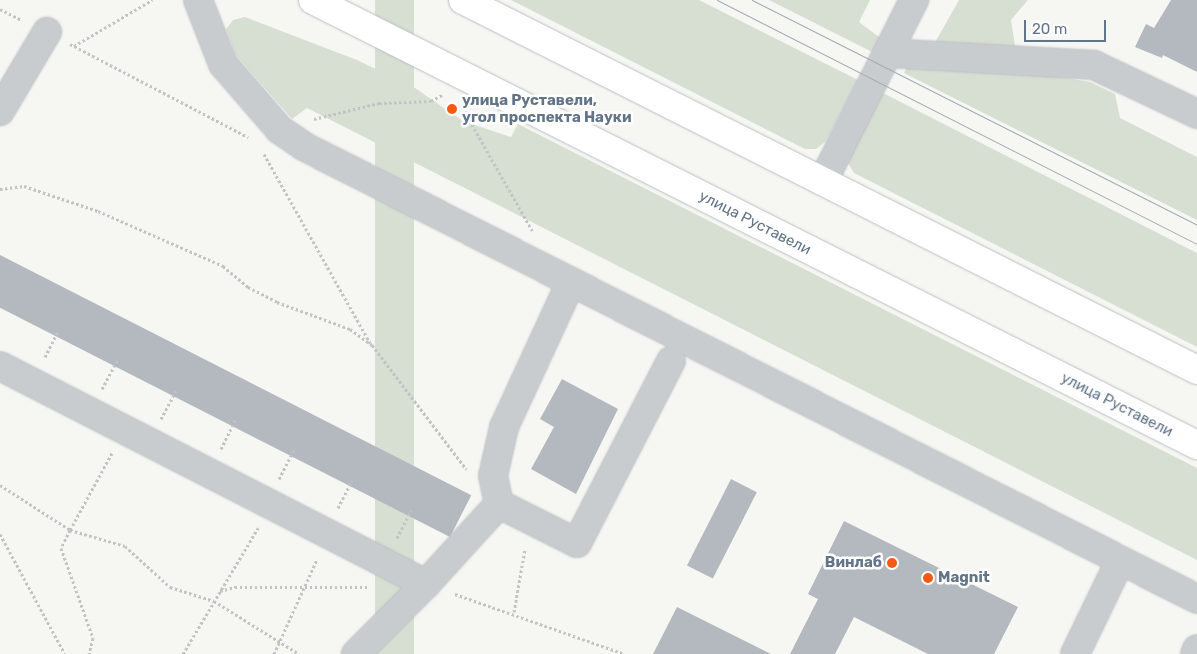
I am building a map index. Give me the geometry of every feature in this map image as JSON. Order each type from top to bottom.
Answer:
[{"type":"main road","name":"улица Руставели","points":[[313,0],[1197,446]]},
{"type":"main road","points":[[463,0],[1197,370]]},
{"type":"street","points":[[198,0],[223,64],[280,130],[305,147],[570,284],[1197,600]]},
{"type":"street","points":[[823,181],[914,0]]},
{"type":"street","points":[[0,111],[47,32]]},
{"type":"street","points":[[888,53],[1094,65],[1197,114]]},
{"type":"street","points":[[499,504],[493,476],[504,427],[570,284]]},
{"type":"street","points":[[499,504],[577,543],[671,361]]},
{"type":"street","points":[[0,366],[124,432],[426,584]]},
{"type":"street","points":[[356,654],[426,584],[499,504]]},
{"type":"street","points":[[1075,654],[1120,561]]},
{"type":"street","points":[[1195,654],[1197,649]]},
{"type":"path","points":[[74,46],[152,0]]},
{"type":"path","points":[[0,9],[247,137]]},
{"type":"path","points":[[312,120],[379,103],[430,101],[445,94]]},
{"type":"path","points":[[459,101],[532,230]]},
{"type":"path","points":[[263,152],[372,346],[469,474]]},
{"type":"path","points":[[0,189],[24,186],[98,211],[223,266],[248,287],[277,302],[350,330],[372,346]]},
{"type":"path","points":[[89,654],[93,638],[61,548],[124,432]]},
{"type":"path","points":[[0,485],[70,530],[125,546],[170,587],[214,601],[299,654]]},
{"type":"path","points":[[182,654],[271,506]]},
{"type":"path","points":[[514,612],[531,520]]},
{"type":"path","points":[[0,534],[65,654]]},
{"type":"path","points":[[274,654],[328,534]]},
{"type":"path","points":[[426,584],[514,612],[624,654]]},
{"type":"path","points":[[220,590],[236,587],[303,589],[378,586]]},
{"type":"shaded area","points":[[375,0],[414,0],[414,654],[375,654]]},
{"type":"shaded area","points":[[511,0],[699,0],[858,80],[826,141],[816,149],[805,149]]},
{"type":"shaded area","points":[[769,0],[870,0],[859,22],[883,40],[876,54]]},
{"type":"shaded area","points":[[959,0],[1028,0],[1011,20],[1016,52],[933,46]]},
{"type":"shaded area","points":[[245,17],[357,60],[415,88],[463,121],[511,137],[518,124],[1197,468],[1197,560],[307,108],[292,119],[235,54],[226,29],[233,20]]},
{"type":"shaded area","points":[[908,65],[999,70],[1066,78],[1090,82],[1115,94],[1120,118],[1197,157],[1197,220],[904,73]]},
{"type":"shaded area","points":[[879,91],[1197,253],[1197,347],[854,173],[848,163],[849,152]]},
{"type":"building","points":[[1171,0],[1197,0],[1197,72],[1163,55],[1162,58],[1135,47],[1146,24],[1154,28]]},
{"type":"building","points":[[0,255],[471,495],[450,537],[0,308]]},
{"type":"building","points":[[562,379],[618,409],[576,494],[531,469],[554,427],[540,419]]},
{"type":"building","points":[[731,479],[757,492],[713,579],[687,565]]},
{"type":"building","points":[[844,521],[1018,607],[994,654],[928,654],[854,617],[835,654],[790,654],[818,599],[808,594]]},
{"type":"building","points":[[677,607],[771,654],[653,654]]},
{"type":"tram line","points":[[717,0],[1197,244]]},
{"type":"tram line","points":[[752,0],[1197,225]]},
{"type":"place","name":"улица Руставели, угол проспекта Науки","points":[[452,109]]},
{"type":"place","name":"Винлаб","points":[[892,563]]},
{"type":"place","name":"Magnit","points":[[928,578]]}]
